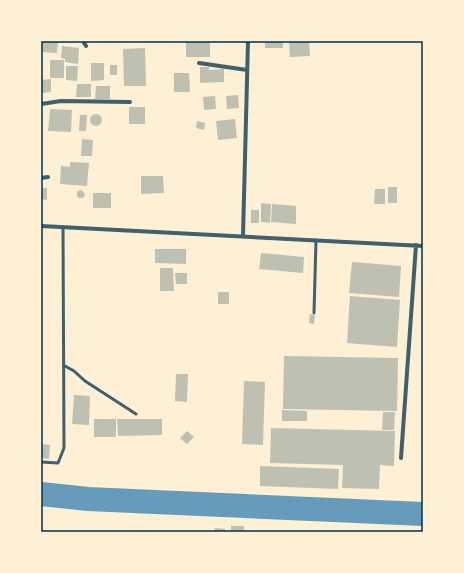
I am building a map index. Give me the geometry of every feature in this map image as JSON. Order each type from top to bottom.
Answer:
[{"type":"street","points":[[83,41],[86,46]]},
{"type":"street","points":[[243,236],[248,41]]},
{"type":"street","points":[[199,63],[247,70]]},
{"type":"street","points":[[41,104],[61,101],[130,102]]},
{"type":"street","points":[[41,178],[48,177]]},
{"type":"street","points":[[41,226],[423,246]]},
{"type":"street","points":[[401,458],[416,245]]},
{"type":"lane","points":[[41,462],[58,463],[64,448],[65,366],[63,227]]},
{"type":"lane","points":[[314,313],[316,240]]},
{"type":"lane","points":[[65,366],[74,371],[84,382],[136,414]]},
{"type":"building","points":[[41,41],[58,41],[57,53],[41,52]]},
{"type":"building","points":[[186,41],[210,41],[210,57],[186,57]]},
{"type":"building","points":[[265,41],[283,41],[283,48],[265,48]]},
{"type":"building","points":[[289,41],[309,41],[310,56],[290,57]]},
{"type":"building","points":[[62,46],[79,48],[78,64],[65,62],[65,59],[61,58]]},
{"type":"building","points":[[145,48],[146,86],[124,86],[123,49]]},
{"type":"building","points":[[50,60],[64,60],[64,78],[50,78]]},
{"type":"building","points":[[91,63],[104,63],[104,80],[91,81]]},
{"type":"building","points":[[110,65],[117,65],[117,75],[110,75]]},
{"type":"building","points":[[66,66],[78,66],[77,81],[66,80]]},
{"type":"building","points":[[200,67],[209,67],[209,70],[224,69],[224,82],[200,83]]},
{"type":"building","points":[[174,73],[189,73],[190,92],[174,92]]},
{"type":"building","points":[[51,79],[51,92],[41,93],[41,80]]},
{"type":"building","points":[[77,84],[91,84],[91,97],[76,97]]},
{"type":"building","points":[[96,86],[110,86],[110,99],[95,99]]},
{"type":"building","points":[[238,95],[239,108],[227,109],[226,96]]},
{"type":"building","points":[[215,96],[216,109],[204,110],[203,97]]},
{"type":"building","points":[[129,107],[145,107],[145,124],[129,124]]},
{"type":"building","points":[[50,109],[72,110],[71,132],[48,131]]},
{"type":"building","points":[[94,114],[98,114],[102,120],[98,126],[94,126],[90,122],[90,118]]},
{"type":"building","points":[[80,115],[87,115],[86,131],[79,131]]},
{"type":"building","points":[[235,119],[237,138],[218,140],[216,121]]},
{"type":"building","points":[[197,121],[205,123],[204,130],[196,128]]},
{"type":"building","points":[[82,139],[93,140],[92,156],[81,156]]},
{"type":"building","points":[[70,162],[89,163],[87,186],[60,184],[61,166],[70,167]]},
{"type":"building","points":[[141,176],[163,176],[164,193],[141,194]]},
{"type":"building","points":[[388,187],[397,187],[397,203],[388,203]]},
{"type":"building","points":[[41,188],[47,188],[47,200],[41,199]]},
{"type":"building","points":[[375,189],[385,189],[385,204],[374,204]]},
{"type":"building","points":[[80,190],[83,191],[85,195],[83,198],[79,198],[77,196],[77,192]]},
{"type":"building","points":[[93,193],[111,193],[111,208],[93,208]]},
{"type":"building","points":[[261,203],[271,204],[270,223],[261,222]]},
{"type":"building","points":[[272,204],[296,206],[296,224],[271,222]]},
{"type":"building","points":[[251,210],[259,210],[259,223],[251,223]]},
{"type":"building","points":[[155,249],[186,249],[186,264],[155,263]]},
{"type":"building","points":[[261,253],[304,257],[303,273],[259,269]]},
{"type":"building","points":[[352,262],[401,266],[399,297],[349,293]]},
{"type":"building","points":[[160,268],[173,268],[174,291],[160,291]]},
{"type":"building","points":[[175,273],[187,273],[187,284],[176,284]]},
{"type":"building","points":[[218,292],[229,292],[229,304],[218,304]]},
{"type":"building","points":[[350,296],[400,300],[397,347],[347,343]]},
{"type":"building","points":[[310,314],[315,315],[314,324],[309,323]]},
{"type":"building","points":[[284,356],[398,358],[397,411],[283,409]]},
{"type":"building","points":[[176,374],[188,374],[187,402],[175,401]]},
{"type":"building","points":[[244,381],[265,382],[263,445],[242,444]]},
{"type":"building","points":[[74,395],[90,396],[89,425],[72,424]]},
{"type":"building","points":[[282,410],[307,411],[307,421],[282,421]]},
{"type":"building","points":[[383,412],[395,412],[394,430],[382,430]]},
{"type":"building","points":[[94,419],[116,419],[116,437],[94,437]]},
{"type":"building","points":[[117,419],[162,419],[162,435],[118,436]]},
{"type":"building","points":[[271,428],[395,431],[394,466],[380,465],[379,489],[342,488],[343,465],[270,463]]},
{"type":"building","points":[[187,431],[194,437],[187,444],[180,438]]},
{"type":"building","points":[[41,444],[50,445],[49,459],[41,458]]},
{"type":"building","points":[[260,466],[339,469],[338,489],[260,486]]},
{"type":"building","points":[[231,526],[244,526],[244,532],[231,532]]},
{"type":"building","points":[[215,528],[225,529],[225,532],[214,532]]},
{"type":"waterway","points":[[41,494],[88,499],[423,514]]}]
